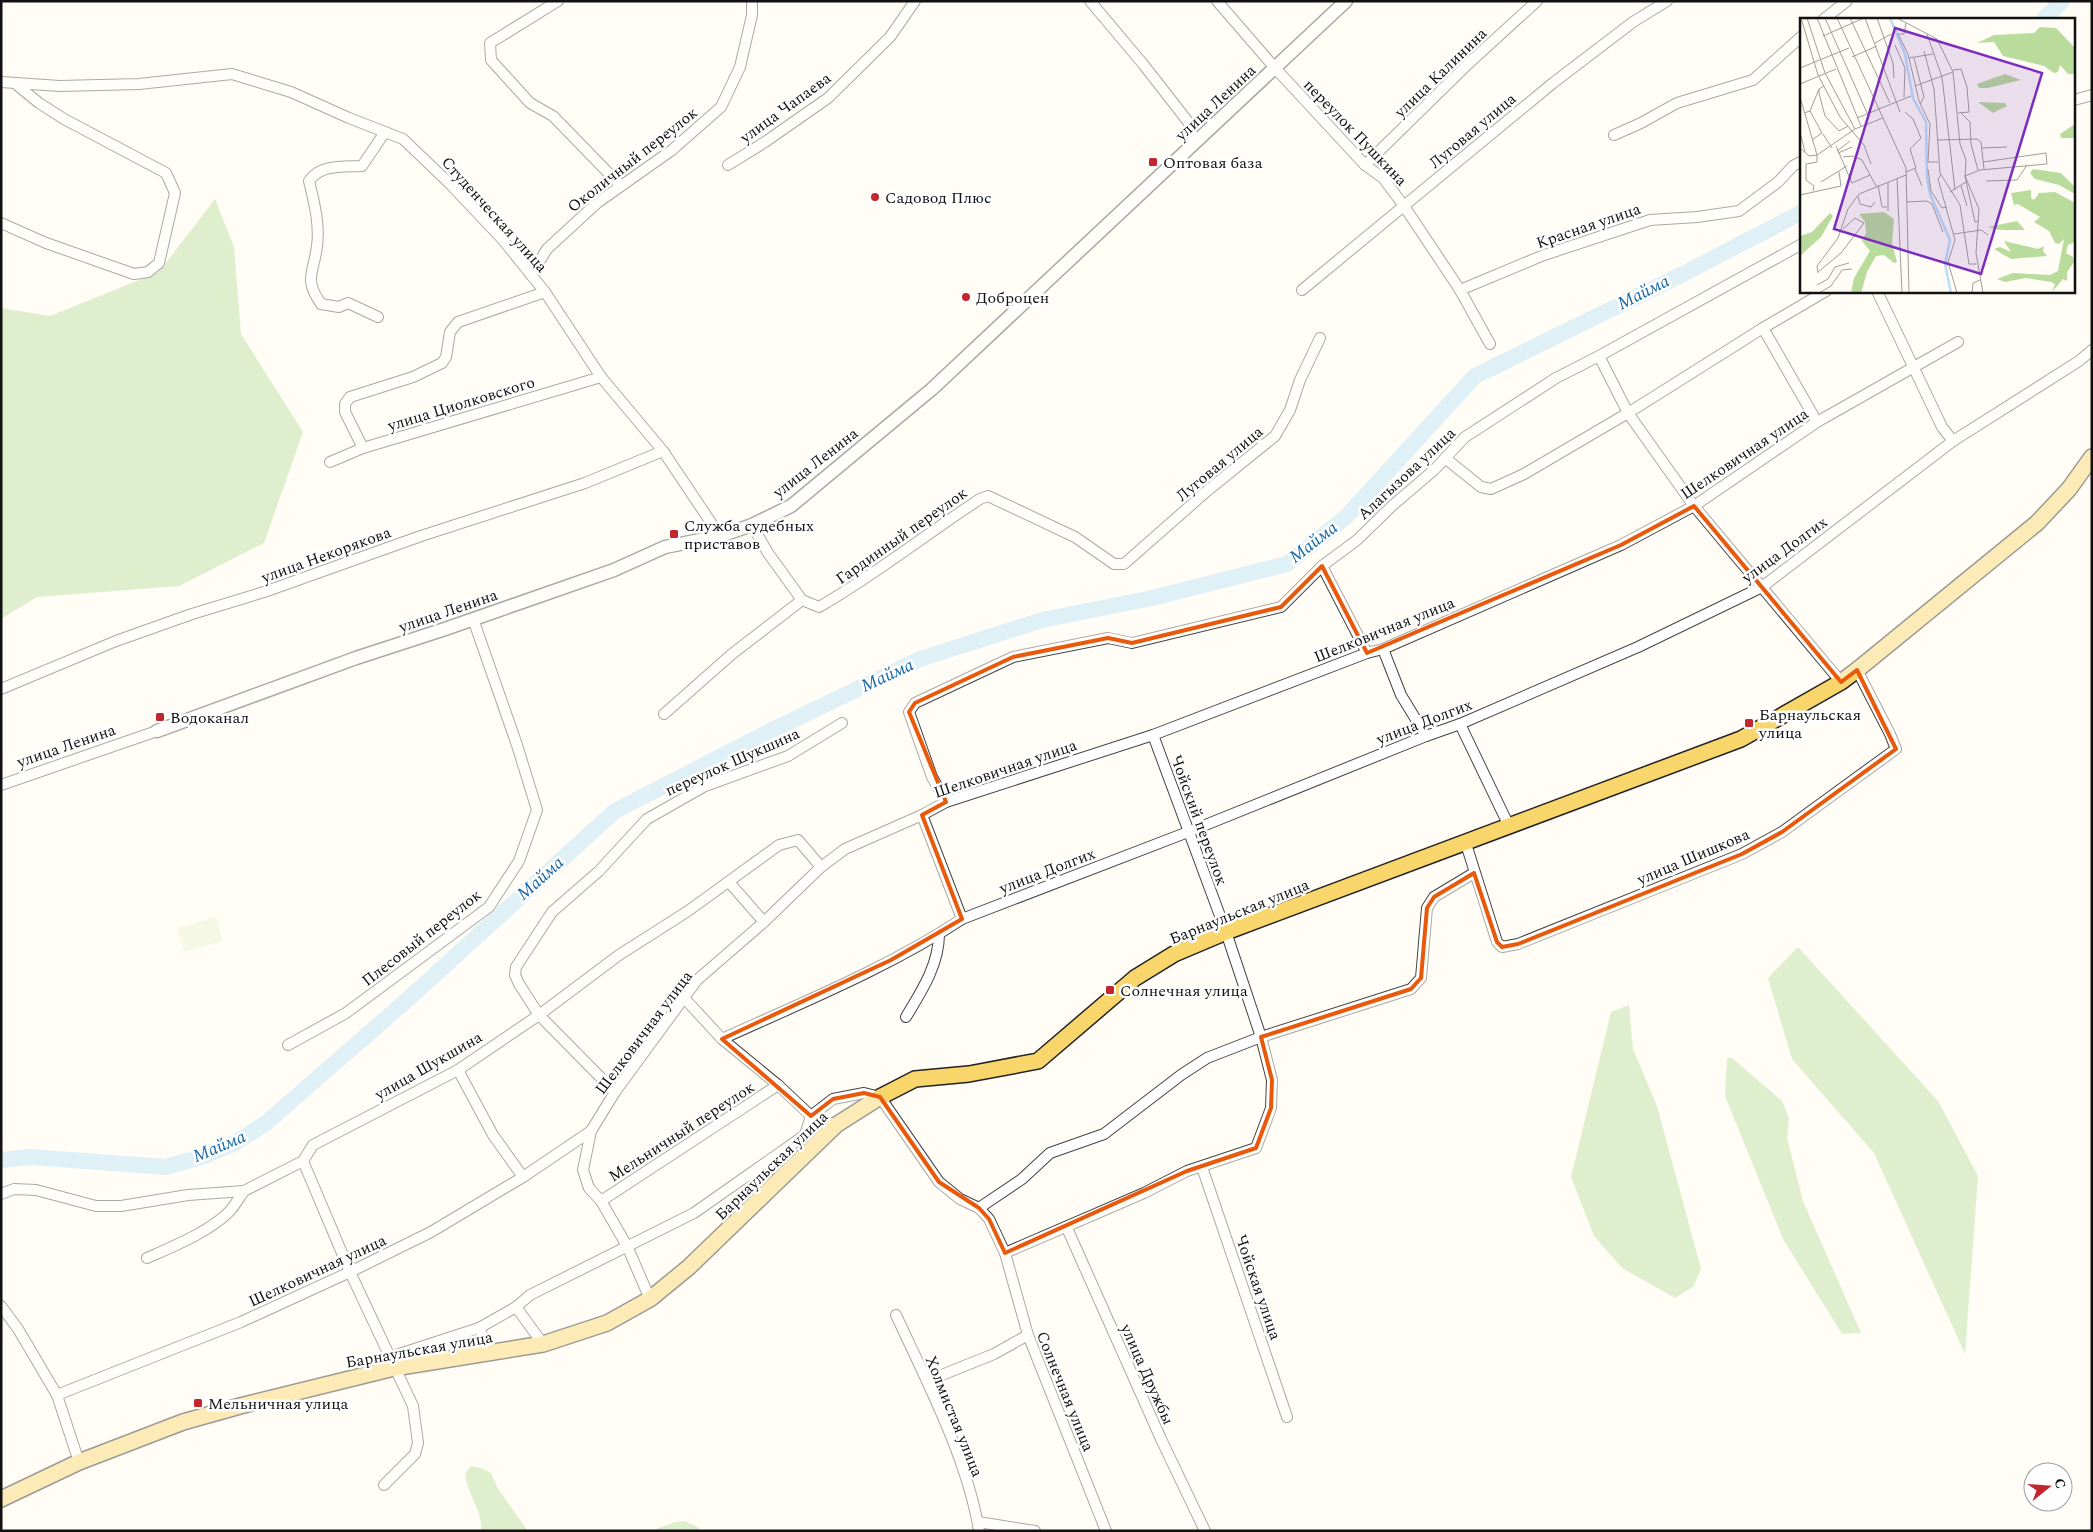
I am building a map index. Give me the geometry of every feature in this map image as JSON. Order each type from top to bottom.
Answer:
[{"type":"main road","name":"Барнаульская улица","points":[[1,1499],[79,1462],[183,1422],[392,1363],[491,1353],[543,1344],[607,1323],[650,1299],[690,1267],[836,1125],[880,1097],[915,1079],[968,1074],[1038,1061],[1135,978],[1174,954],[1226,932],[1466,844],[1741,739],[1841,682],[2037,524],[2069,489],[2092,457]]},
{"type":"street","points":[[558,1],[490,43],[491,60],[530,103],[553,116],[621,186]]},
{"type":"street","name":"Околичный переулок","points":[[531,275],[547,250],[597,202],[672,150],[721,107],[740,67],[752,15],[752,1]]},
{"type":"street","name":"улица Чапаева","points":[[728,165],[828,98],[890,37],[915,1]]},
{"type":"street","points":[[1090,1],[1189,123],[1194,143]]},
{"type":"street","name":"переулок Пушкина","points":[[1217,1],[1275,68],[1365,165],[1383,178],[1460,290],[1490,344]]},
{"type":"street","name":"улица Ленина","points":[[1,784],[158,731],[348,661],[614,570],[665,547],[720,536],[752,525],[791,506],[932,389],[1346,1]]},
{"type":"street","name":"улица Калинина","points":[[1365,165],[1468,64],[1537,1]]},
{"type":"street","name":"Луговая улица","points":[[1302,290],[1553,83],[1633,22],[1667,1]]},
{"type":"street","points":[[1825,18],[1847,1]]},
{"type":"street","points":[[1614,135],[1641,123],[1677,103],[1753,80],[1800,38]]},
{"type":"street","name":"Студенческая улица","points":[[17,85],[139,84],[232,74],[291,92],[349,118],[403,139],[450,184],[503,240],[545,292],[601,377],[663,452],[720,536]]},
{"type":"street","points":[[1,82],[17,85],[38,103],[64,119],[166,174],[175,193],[159,264],[148,272],[134,274],[46,243],[1,223]]},
{"type":"street","points":[[2076,99],[2092,95]]},
{"type":"street","points":[[378,317],[348,303],[339,307],[321,304],[312,292],[311,270],[318,246],[317,218],[309,181],[314,174],[330,167],[362,166],[385,132]]},
{"type":"street","name":"Красная улица","points":[[1460,290],[1544,255],[1650,220],[1697,217],[1740,211],[1778,182],[1793,166],[1800,162]]},
{"type":"street","name":"Алагызова улица","points":[[946,802],[932,777],[909,712],[916,703],[1013,657],[1108,638],[1132,643],[1281,607],[1322,566],[1357,540],[1465,437],[1556,378],[1800,245]]},
{"type":"street","points":[[363,448],[345,412],[345,404],[350,397],[413,377],[442,363],[446,357],[450,332],[458,322],[545,292]]},
{"type":"street","points":[[1445,458],[1482,487],[1491,489],[1524,474],[1628,413],[1763,328],[1824,292]]},
{"type":"street","points":[[1877,292],[1942,428],[1953,441]]},
{"type":"street","points":[[1763,328],[1817,422]]},
{"type":"street","name":"Луговая улица","points":[[1124,564],[1207,492],[1276,436],[1290,410],[1300,380],[1320,338]]},
{"type":"street","name":"Шелковичная улица","points":[[56,1395],[241,1322],[350,1272],[431,1232],[524,1177],[591,1131],[615,1092],[685,999],[697,980],[764,922],[822,867],[845,849],[922,815],[946,802],[1153,735],[1367,653],[1383,649],[1621,545],[1694,506],[1817,422],[1914,369],[1958,342]]},
{"type":"street","name":"улица Долгих","points":[[722,1039],[883,964],[939,934],[962,919],[1460,724],[1638,648],[1762,587],[1953,441],[2079,361],[2092,350]]},
{"type":"street","points":[[1599,356],[1628,413],[1694,506],[1841,682]]},
{"type":"street","name":"улица Циолковского","points":[[330,462],[363,448],[601,377]]},
{"type":"street","name":"улица Некорякова","points":[[1,689],[116,641],[183,617],[264,592],[420,536],[585,483],[663,452]]},
{"type":"street","name":"Гардинный переулок","points":[[802,600],[819,607],[850,590],[937,527],[980,498],[988,496],[1075,537],[1114,564],[1124,564]]},
{"type":"street","points":[[664,714],[732,654],[802,600],[768,553],[752,525]]},
{"type":"street","points":[[1322,566],[1367,653]]},
{"type":"street","name":"Плесовый переулок","points":[[288,1045],[346,1013],[489,907],[519,861],[537,810],[517,744],[473,619]]},
{"type":"street","points":[[1383,649],[1401,695],[1426,736]]},
{"type":"street","name":"улица Шишкова","points":[[1466,844],[1497,942],[1502,947],[1518,944],[1742,854],[1782,832],[1896,749],[1857,670]]},
{"type":"street","name":"переулок Шукшина","points":[[615,1092],[539,1015],[517,980],[515,975],[516,967],[552,912],[599,871],[646,818],[706,786],[788,756],[842,723]]},
{"type":"street","points":[[1460,724],[1509,826]]},
{"type":"street","name":"Чойский переулок","points":[[1004,1253],[1067,1228],[1187,1171],[1256,1148],[1271,1108],[1272,1080],[1261,1037],[1226,932],[1153,735]]},
{"type":"street","points":[[922,815],[962,919]]},
{"type":"street","name":"улица Шукшина","points":[[1,1194],[14,1189],[36,1190],[96,1206],[121,1206],[188,1195],[244,1191],[303,1161],[313,1145],[458,1070],[539,1015],[619,954],[688,911],[779,845],[798,840],[822,867]]},
{"type":"street","points":[[392,1363],[479,1328],[516,1307],[530,1295],[694,1213],[805,1135],[810,1116],[833,1099],[864,1093],[880,1097],[939,1182],[960,1199],[980,1208],[1022,1179],[1050,1153],[1104,1134],[1207,1058],[1261,1037],[1411,989],[1421,978],[1427,908],[1434,897],[1474,873]]},
{"type":"street","points":[[729,882],[764,922]]},
{"type":"street","points":[[906,1017],[927,982],[939,948],[939,934]]},
{"type":"street","points":[[685,999],[722,1039],[778,1085],[810,1116],[836,1125]]},
{"type":"street","points":[[458,1070],[493,1135],[524,1177]]},
{"type":"street","name":"Мельничный переулок","points":[[601,1201],[778,1085]]},
{"type":"street","points":[[591,1131],[583,1170],[589,1188],[601,1201],[626,1246],[650,1299]]},
{"type":"street","points":[[303,1161],[350,1272],[413,1406],[418,1443],[415,1454],[384,1485]]},
{"type":"street","name":"Чойская улица","points":[[1202,1167],[1287,1417]]},
{"type":"street","points":[[147,1258],[188,1239],[212,1224],[230,1211],[244,1191]]},
{"type":"street","name":"Солнечная улица","points":[[980,1208],[989,1219],[1004,1253],[1028,1335],[1106,1531]]},
{"type":"street","name":"улица Дружбы","points":[[1067,1228],[1204,1531]]},
{"type":"street","points":[[1,1306],[18,1329],[56,1395],[79,1462]]},
{"type":"street","points":[[516,1307],[543,1344]]},
{"type":"street","name":"Холмистая улица","points":[[896,1315],[927,1382],[962,1466],[978,1526]]},
{"type":"street","points":[[479,1328],[491,1353]]},
{"type":"street","points":[[927,1382],[994,1354],[1028,1335]]},
{"type":"street","points":[[978,1526],[1035,1531]]},
{"type":"highlighted area","points":[[1694,506],[1841,682],[1857,670],[1896,749],[1782,832],[1742,854],[1518,944],[1502,947],[1497,942],[1474,873],[1434,897],[1427,908],[1421,978],[1411,989],[1261,1037],[1272,1080],[1271,1108],[1256,1148],[1187,1171],[1005,1253],[989,1219],[979,1208],[939,1182],[880,1097],[864,1093],[833,1099],[811,1116],[722,1039],[891,960],[962,919],[922,815],[946,802],[909,712],[915,703],[1013,657],[1108,638],[1132,643],[1281,607],[1322,566],[1367,653],[1621,545]]},
{"type":"green space","points":[[215,199],[234,247],[241,334],[303,432],[264,543],[179,586],[37,597],[1,619],[1,308],[50,316],[159,272]]},
{"type":"green space","points":[[216,917],[223,941],[184,952],[177,928]]},
{"type":"green space","points":[[1798,947],[1938,1101],[1978,1176],[1965,1354],[1874,1153],[1792,1059],[1768,978]]},
{"type":"green space","points":[[1629,1005],[1633,1049],[1657,1106],[1701,1269],[1693,1287],[1675,1298],[1622,1268],[1594,1236],[1571,1177],[1611,1012]]},
{"type":"green space","points":[[1727,1058],[1732,1058],[1782,1101],[1789,1118],[1787,1138],[1803,1201],[1861,1333],[1842,1334],[1783,1239],[1725,1096]]},
{"type":"green space","points":[[471,1466],[491,1473],[498,1489],[528,1531],[481,1531],[480,1516],[466,1481],[465,1474]]},
{"type":"green space","points":[[685,1521],[699,1528],[699,1531],[651,1531],[675,1522]]},
{"type":"waterway","name":"Майма","points":[[2045,18],[2062,1]]},
{"type":"waterway","name":"Майма","points":[[1,1160],[30,1157],[166,1167],[204,1156],[235,1143],[266,1123],[407,1000],[615,811],[766,733],[920,659],[1042,620],[1152,598],[1287,564],[1346,517],[1475,376],[1685,273],[1800,213]]},
{"type":"place","name":"Оптовая база","points":[[1153,162]]},
{"type":"place","name":"Садовод Плюс","points":[[875,197]]},
{"type":"place","name":"Доброцен","points":[[966,297]]},
{"type":"place","name":"Служба судебных приставов","points":[[674,534]]},
{"type":"place","name":"Водоканал","points":[[160,717]]},
{"type":"place","name":"Барнаульская улица","points":[[1749,723]]},
{"type":"place","name":"Солнечная улица","points":[[1110,990]]},
{"type":"place","name":"Мельничная улица","points":[[198,1403]]}]
